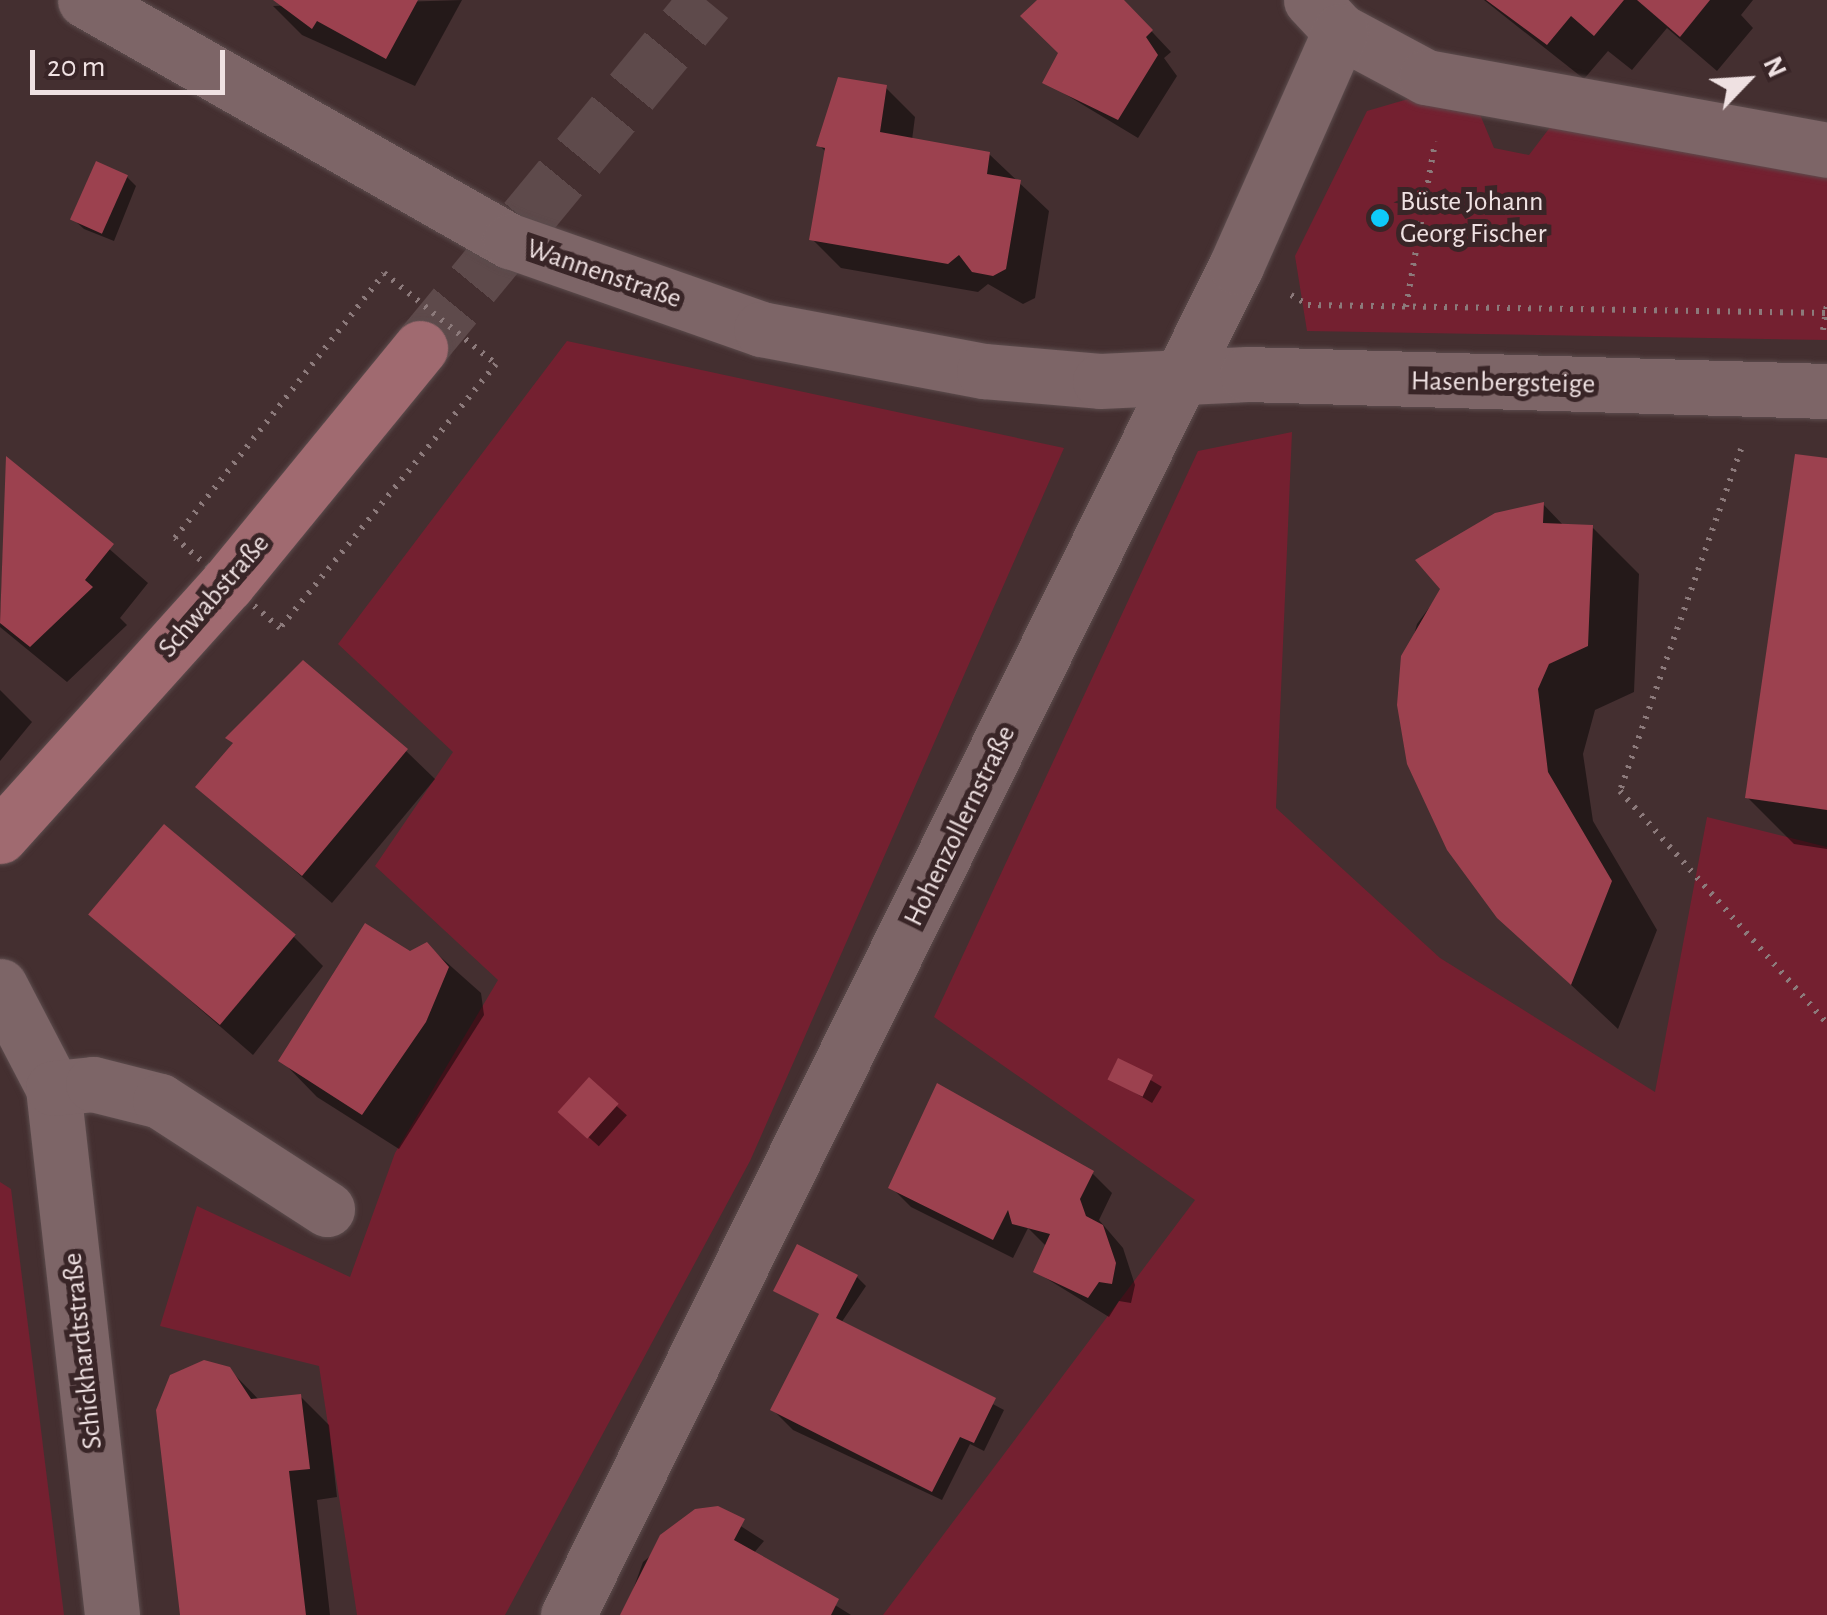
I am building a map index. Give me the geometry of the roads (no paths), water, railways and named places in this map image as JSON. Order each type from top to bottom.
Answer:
[{"type":"main road","name":"Schwabstraße","points":[[0,836],[226,584],[420,348]]},
{"type":"street","name":"Wannenstraße","points":[[85,0],[510,240],[761,330],[984,371],[1179,376]]},
{"type":"street","name":"Hohenzollernstraße","points":[[568,1615],[1236,266],[1326,16]]},
{"type":"street","points":[[1326,16],[1446,82],[1827,150]]},
{"type":"street","name":"Hasenbergsteige","points":[[1179,376],[1827,391]]},
{"type":"street","name":"Schickhardtstraße","points":[[0,986],[53,1088],[112,1615]]},
{"type":"street","points":[[53,1088],[93,1084],[160,1100],[327,1208]]},
{"type":"tunnel","points":[[420,348],[707,0]]},
{"type":"place","name":"Büste Johann Georg Fischer","points":[[1380,218]]}]
